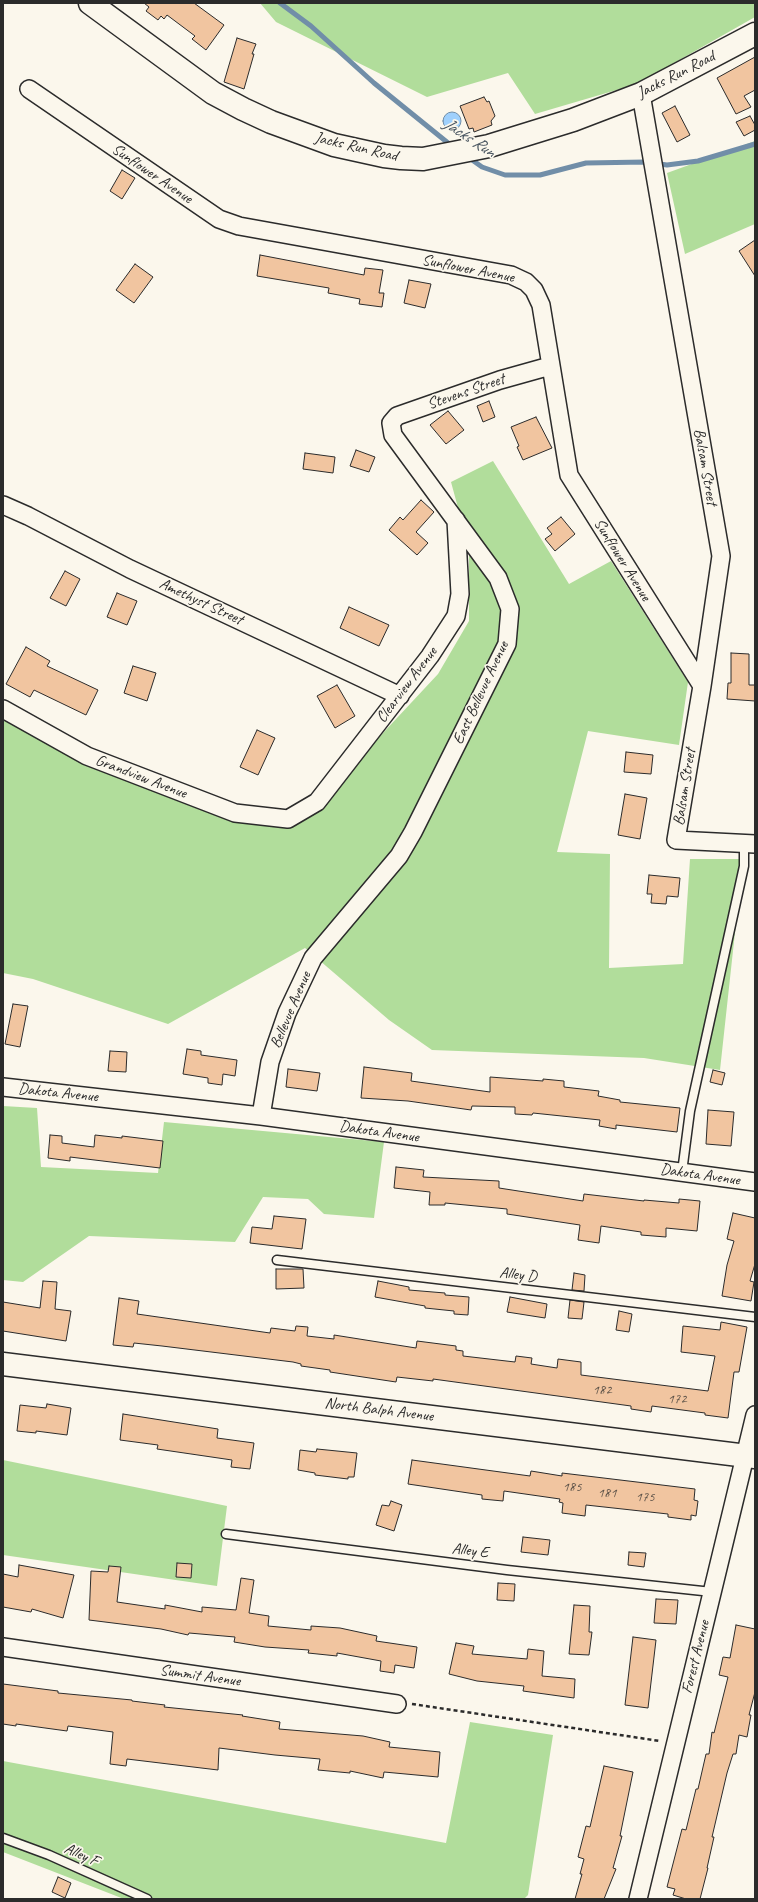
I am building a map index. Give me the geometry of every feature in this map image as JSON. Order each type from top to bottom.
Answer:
[{"type":"street","name":"Jacks Run Road","points":[[90,3],[213,93],[250,112],[278,125],[334,145],[384,156],[423,159],[489,146],[573,120],[641,94],[755,34]]},
{"type":"street","name":"Sunflower Avenue","points":[[29,89],[219,219],[239,226],[511,275],[526,282],[534,290],[541,305],[569,475],[702,686]]},
{"type":"street","name":"Balsam Street","points":[[641,94],[721,556],[702,686],[676,840],[749,844]]},
{"type":"street","name":"Stevens Street","points":[[391,428],[392,420],[397,416],[500,380],[550,366]]},
{"type":"street","name":"East Bellevue Avenue","points":[[349,916],[399,856],[413,832],[507,644],[510,609],[498,578],[393,435],[391,428]]},
{"type":"street","name":"Amethyst Street","points":[[3,505],[28,516],[130,569],[400,696]]},
{"type":"street","name":"Clearview Avenue","points":[[288,819],[317,802],[353,753],[400,696],[430,656],[456,616],[460,594],[456,520]]},
{"type":"street","name":"Grandview Avenue","points":[[3,709],[87,756],[235,813],[288,819]]},
{"type":"street","name":"Bellevue Avenue","points":[[261,1116],[270,1062],[287,1013],[313,958],[349,916]]},
{"type":"street","name":"Dakota Avenue","points":[[3,1087],[261,1116],[755,1182]]},
{"type":"street","name":"North Balph Avenue","points":[[3,1364],[750,1456]]},
{"type":"street","name":"Forest Avenue","points":[[638,1899],[712,1592],[750,1456],[755,1415]]},
{"type":"street","name":"Summit Avenue","points":[[3,1647],[402,1704]]},
{"type":"lane","points":[[682,1172],[690,1111],[749,844]]},
{"type":"lane","name":"Alley D","points":[[277,1260],[755,1317]]},
{"type":"lane","name":"Alley E","points":[[226,1534],[507,1570],[712,1592]]},
{"type":"lane","name":"Alley F","points":[[3,1838],[49,1855],[147,1899]]},
{"type":"path","points":[[402,1704],[661,1742]]},
{"type":"green space","points":[[260,3],[755,3],[755,17],[637,84],[535,114],[508,73],[427,97],[276,22]]},
{"type":"green space","points":[[755,141],[755,224],[685,254],[667,173]]},
{"type":"green space","points":[[493,461],[569,584],[611,561],[688,682],[679,745],[588,731],[557,852],[610,854],[609,968],[683,964],[690,859],[743,859],[720,1070],[644,1058],[432,1050],[389,1020],[305,948],[168,1024],[33,979],[3,973],[3,715],[282,824],[300,822],[438,674],[469,621],[469,548],[451,482]]},
{"type":"green space","points":[[3,1106],[37,1108],[41,1167],[158,1173],[164,1122],[384,1142],[374,1218],[324,1214],[308,1199],[263,1197],[235,1242],[89,1236],[23,1282],[3,1280]]},
{"type":"green space","points":[[3,1460],[227,1506],[217,1586],[3,1555]]},
{"type":"green space","points":[[470,1722],[553,1735],[528,1895],[524,1899],[124,1899],[3,1852],[3,1761],[446,1843]]},
{"type":"water","points":[[452,112],[456,113],[460,117],[460,125],[456,129],[452,130],[448,129],[444,125],[443,121],[444,117],[448,113]]},
{"type":"building","points":[[144,3],[194,3],[224,25],[206,50],[192,39],[195,36],[167,15],[164,19],[161,16],[158,20],[146,11],[149,7]]},
{"type":"building","points":[[237,38],[256,44],[252,54],[254,54],[244,89],[224,82]]},
{"type":"building","points":[[755,57],[755,90],[744,96],[751,107],[736,114],[717,78]]},
{"type":"building","points":[[484,97],[487,102],[489,101],[495,116],[491,121],[492,125],[474,132],[473,128],[469,129],[460,106]]},
{"type":"building","points":[[675,106],[690,135],[677,142],[662,113]]},
{"type":"building","points":[[750,116],[755,125],[755,130],[744,136],[736,122]]},
{"type":"building","points":[[122,170],[135,178],[122,199],[110,191]]},
{"type":"building","points":[[755,240],[755,276],[739,251]]},
{"type":"building","points":[[260,255],[364,275],[365,268],[383,270],[379,293],[384,293],[382,307],[359,304],[360,299],[328,293],[329,288],[257,276]]},
{"type":"building","points":[[135,264],[153,277],[134,303],[116,290]]},
{"type":"building","points":[[409,280],[431,284],[425,308],[404,303]]},
{"type":"building","points":[[489,401],[495,417],[483,422],[477,406]]},
{"type":"building","points":[[448,411],[464,430],[446,444],[430,425]]},
{"type":"building","points":[[536,417],[552,448],[523,460],[511,427]]},
{"type":"building","points":[[356,450],[375,457],[369,472],[350,466]]},
{"type":"building","points":[[305,453],[335,457],[333,473],[303,469]]},
{"type":"building","points":[[421,500],[434,512],[416,532],[428,543],[417,555],[389,530],[400,517],[403,520]]},
{"type":"building","points":[[561,517],[575,534],[555,551],[545,539],[552,534],[547,528]]},
{"type":"building","points":[[65,571],[80,579],[66,606],[50,598]]},
{"type":"building","points":[[117,593],[137,601],[127,625],[107,617]]},
{"type":"building","points":[[349,607],[389,625],[379,646],[340,628]]},
{"type":"building","points":[[26,647],[50,661],[47,666],[98,690],[86,715],[34,690],[30,697],[6,684]]},
{"type":"building","points":[[731,653],[749,654],[749,685],[755,685],[755,701],[727,699],[728,683],[731,683]]},
{"type":"building","points":[[133,666],[156,673],[147,701],[124,693]]},
{"type":"building","points":[[337,685],[355,716],[335,728],[317,696]]},
{"type":"building","points":[[257,730],[275,738],[258,775],[240,767]]},
{"type":"building","points":[[626,752],[653,755],[651,774],[624,772]]},
{"type":"building","points":[[625,794],[647,798],[640,839],[618,835]]},
{"type":"building","points":[[649,875],[680,878],[678,897],[667,896],[666,904],[651,903],[652,894],[647,894]]},
{"type":"building","points":[[13,1004],[28,1006],[20,1047],[5,1044]]},
{"type":"building","points":[[187,1049],[201,1051],[201,1055],[237,1060],[235,1076],[223,1074],[222,1085],[208,1083],[208,1078],[183,1074]]},
{"type":"building","points":[[110,1051],[127,1052],[126,1072],[108,1071]]},
{"type":"building","points":[[364,1067],[412,1073],[411,1081],[490,1092],[490,1077],[564,1081],[564,1087],[599,1091],[598,1096],[620,1100],[620,1102],[680,1108],[677,1132],[616,1125],[616,1129],[599,1126],[600,1120],[533,1113],[532,1115],[515,1114],[515,1107],[472,1106],[471,1110],[408,1101],[361,1098]]},
{"type":"building","points":[[288,1069],[320,1073],[317,1091],[286,1087]]},
{"type":"building","points":[[713,1070],[725,1073],[722,1085],[710,1082]]},
{"type":"building","points":[[708,1110],[734,1112],[731,1146],[706,1144]]},
{"type":"building","points":[[50,1135],[62,1136],[62,1143],[94,1147],[95,1135],[122,1138],[122,1136],[163,1141],[160,1168],[70,1157],[70,1161],[48,1158]]},
{"type":"building","points":[[396,1167],[424,1170],[423,1177],[499,1181],[499,1188],[583,1201],[584,1194],[644,1201],[679,1203],[679,1199],[700,1201],[697,1231],[666,1228],[666,1237],[641,1235],[641,1232],[601,1226],[599,1243],[578,1240],[580,1225],[507,1214],[507,1209],[445,1203],[445,1205],[429,1205],[430,1192],[394,1188]]},
{"type":"building","points":[[733,1213],[755,1218],[755,1264],[750,1281],[754,1282],[751,1301],[722,1296],[727,1265],[734,1241],[727,1239]]},
{"type":"building","points":[[274,1216],[306,1219],[302,1249],[250,1243],[252,1227],[272,1229]]},
{"type":"building","points":[[276,1269],[303,1269],[304,1288],[276,1289]]},
{"type":"building","points":[[574,1273],[585,1275],[584,1291],[572,1290]]},
{"type":"building","points":[[43,1281],[57,1282],[55,1309],[71,1311],[66,1341],[3,1331],[3,1302],[40,1308]]},
{"type":"building","points":[[378,1281],[409,1287],[409,1290],[469,1297],[468,1315],[454,1314],[454,1311],[425,1308],[425,1306],[375,1297]]},
{"type":"building","points":[[510,1297],[547,1304],[545,1318],[507,1312]]},
{"type":"building","points":[[119,1298],[139,1301],[137,1314],[270,1333],[271,1328],[295,1331],[296,1326],[308,1327],[307,1336],[334,1339],[334,1335],[416,1348],[417,1341],[456,1346],[456,1350],[463,1351],[463,1356],[515,1362],[516,1356],[532,1358],[531,1364],[557,1368],[558,1359],[581,1362],[581,1375],[708,1391],[715,1356],[681,1352],[683,1326],[720,1330],[721,1322],[747,1327],[739,1372],[734,1372],[728,1418],[705,1415],[705,1413],[652,1406],[651,1412],[631,1409],[631,1406],[433,1379],[433,1381],[397,1377],[396,1382],[330,1372],[330,1370],[301,1366],[301,1364],[293,1362],[162,1346],[134,1343],[133,1347],[113,1345]]},
{"type":"building","points":[[570,1300],[584,1302],[582,1319],[568,1318]]},
{"type":"building","points":[[619,1311],[632,1314],[629,1332],[616,1330]]},
{"type":"building","points":[[47,1404],[71,1408],[67,1435],[36,1431],[36,1433],[17,1431],[20,1405],[46,1408]]},
{"type":"building","points":[[123,1414],[218,1429],[217,1438],[254,1443],[250,1469],[231,1467],[232,1460],[157,1449],[158,1445],[120,1440]]},
{"type":"building","points":[[317,1449],[357,1453],[354,1477],[348,1477],[348,1479],[315,1475],[315,1473],[298,1470],[300,1450],[316,1452]]},
{"type":"building","points":[[412,1460],[530,1476],[531,1471],[562,1476],[562,1473],[695,1489],[694,1500],[698,1501],[696,1516],[691,1515],[691,1520],[668,1517],[668,1514],[586,1505],[585,1516],[562,1513],[563,1503],[559,1502],[560,1499],[504,1491],[503,1501],[482,1499],[482,1495],[408,1484]]},
{"type":"building","points":[[391,1501],[402,1505],[394,1531],[376,1525],[382,1505],[389,1506]]},
{"type":"building","points":[[523,1537],[550,1540],[548,1555],[521,1552]]},
{"type":"building","points":[[629,1552],[646,1553],[644,1567],[628,1565]]},
{"type":"building","points":[[177,1563],[192,1564],[191,1578],[176,1577]]},
{"type":"building","points":[[19,1565],[74,1575],[63,1618],[32,1609],[31,1612],[3,1607],[3,1574],[18,1577]]},
{"type":"building","points":[[109,1566],[121,1567],[117,1602],[165,1609],[165,1605],[202,1612],[202,1607],[236,1610],[241,1578],[254,1580],[249,1613],[269,1616],[268,1626],[311,1630],[311,1626],[340,1628],[377,1636],[376,1641],[417,1647],[414,1668],[395,1665],[394,1673],[380,1671],[381,1661],[337,1653],[337,1656],[308,1653],[309,1650],[265,1647],[234,1642],[235,1637],[189,1633],[188,1635],[161,1629],[89,1620],[91,1571],[108,1572]]},
{"type":"building","points":[[498,1583],[515,1584],[514,1601],[497,1600]]},
{"type":"building","points":[[656,1599],[678,1600],[676,1624],[654,1623]]},
{"type":"building","points":[[574,1605],[590,1606],[589,1632],[592,1632],[589,1655],[569,1654]]},
{"type":"building","points":[[736,1625],[755,1629],[755,1692],[749,1715],[751,1715],[747,1737],[739,1735],[736,1754],[733,1754],[727,1773],[712,1837],[714,1837],[708,1868],[700,1899],[686,1899],[673,1895],[675,1889],[667,1887],[682,1829],[686,1830],[706,1754],[709,1754],[712,1732],[714,1733],[728,1677],[719,1675],[723,1657],[730,1658]]},
{"type":"building","points":[[633,1637],[656,1640],[648,1708],[625,1705]]},
{"type":"building","points":[[456,1643],[474,1646],[472,1654],[527,1659],[528,1649],[544,1651],[542,1676],[575,1679],[574,1698],[523,1691],[524,1686],[477,1681],[449,1674]]},
{"type":"building","points":[[3,1684],[58,1691],[58,1693],[132,1700],[165,1705],[164,1707],[243,1715],[242,1716],[280,1722],[279,1729],[363,1736],[390,1742],[389,1747],[440,1752],[438,1777],[384,1772],[383,1778],[350,1771],[350,1773],[318,1770],[320,1759],[219,1748],[218,1770],[127,1759],[126,1766],[110,1764],[113,1732],[68,1726],[67,1731],[16,1724],[16,1726],[3,1724]]},
{"type":"building","points":[[604,1766],[633,1772],[620,1836],[622,1836],[613,1868],[616,1869],[604,1899],[575,1899],[582,1874],[580,1874],[584,1859],[578,1857],[586,1826],[590,1827]]},
{"type":"building","points":[[58,1877],[71,1883],[65,1898],[52,1892]]},
{"type":"waterway","name":"Jacks Run","points":[[280,3],[311,26],[374,83],[453,147]]},
{"type":"waterway","name":"Jacks Run","points":[[468,157],[482,167],[505,175],[540,175],[586,163],[645,162],[667,165],[698,161],[755,144]]}]
